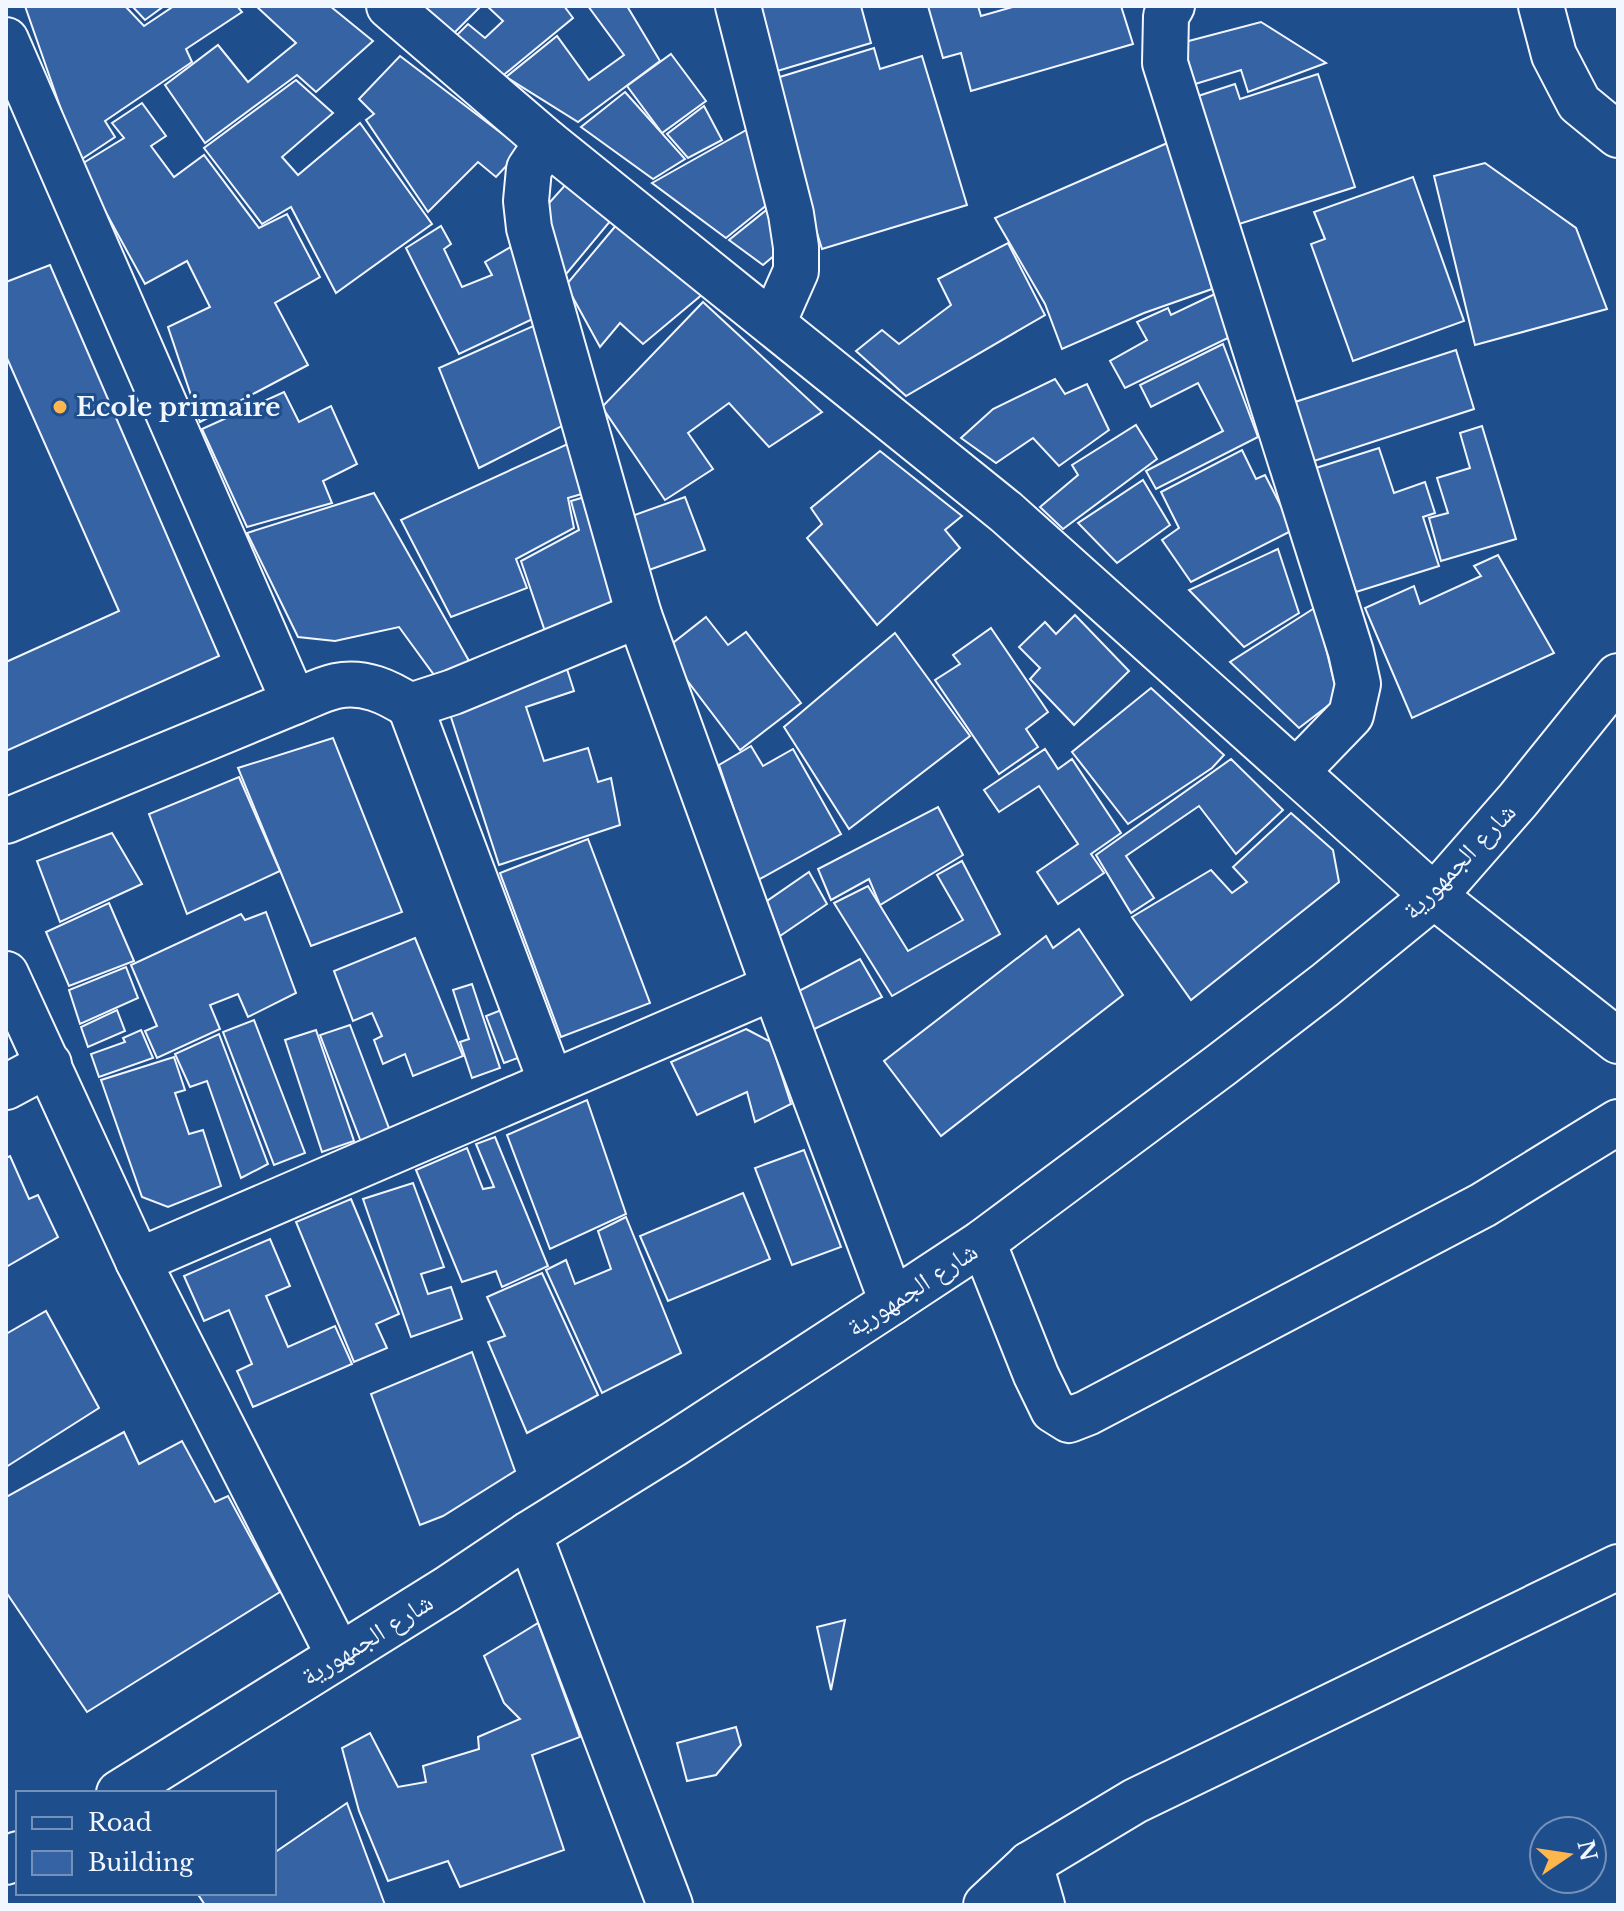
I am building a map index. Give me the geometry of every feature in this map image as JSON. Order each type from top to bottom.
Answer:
[{"type":"street","points":[[389,6],[547,142],[1006,512],[1434,896],[1618,1041]]},
{"type":"street","points":[[738,6],[791,214],[796,247],[796,271],[773,323]]},
{"type":"street","points":[[1172,6],[1166,16],[1165,63],[1351,652],[1358,684],[1351,715],[1296,772]]},
{"type":"street","points":[[1541,6],[1554,55],[1579,103],[1618,135]]},
{"type":"street","points":[[6,40],[294,702]]},
{"type":"street","points":[[547,142],[529,169],[526,201],[529,228],[639,615],[892,1302]]},
{"type":"street","points":[[410,706],[453,692],[639,615]]},
{"type":"street","name":"شارع الجمهورية","points":[[122,1791],[447,1589],[983,1242],[1221,1065],[1434,896],[1518,800],[1618,676]]},
{"type":"street","points":[[6,821],[337,685],[385,690],[410,706],[551,1082]]},
{"type":"street","points":[[6,974],[138,1261],[339,1656]]},
{"type":"street","points":[[138,1261],[774,987]]},
{"type":"street","points":[[6,1087],[49,1064]]},
{"type":"street","points":[[983,1242],[1036,1375],[1053,1410],[1069,1420],[1483,1205],[1618,1122]]},
{"type":"street","points":[[529,1534],[670,1905]]},
{"type":"street","points":[[986,1905],[1036,1885],[1135,1801],[1618,1567]]},
{"type":"building","points":[[25,6],[125,6],[144,26],[174,6],[237,6],[242,12],[186,49],[192,62],[105,121],[115,137],[79,161]]},
{"type":"building","points":[[132,6],[164,6],[145,20]]},
{"type":"building","points":[[256,6],[330,6],[373,41],[316,92],[297,75],[205,143],[165,85],[218,45],[248,82],[296,43]]},
{"type":"building","points":[[411,6],[481,6],[446,41]]},
{"type":"building","points":[[487,6],[564,6],[573,18],[500,78],[447,45],[468,24],[485,38],[503,21]]},
{"type":"building","points":[[588,6],[627,6],[660,61],[578,122],[506,77],[557,36],[589,80],[624,55]]},
{"type":"building","points":[[754,6],[861,6],[871,43],[774,72]]},
{"type":"building","points":[[928,6],[978,6],[981,16],[1016,6],[1121,6],[1133,44],[971,91],[961,53],[943,58]]},
{"type":"building","points":[[1261,22],[1326,63],[1248,92],[1241,70],[1192,85],[1181,43]]},
{"type":"building","points":[[874,48],[880,69],[922,56],[967,205],[822,249],[770,80]]},
{"type":"building","points":[[671,54],[706,101],[662,133],[627,86]]},
{"type":"building","points":[[400,56],[522,149],[496,177],[478,162],[428,212],[366,120],[374,114],[359,99]]},
{"type":"building","points":[[1318,74],[1355,187],[1236,225],[1195,97],[1235,84],[1240,99]]},
{"type":"building","points":[[296,80],[333,113],[282,157],[298,175],[360,123],[432,224],[336,293],[291,207],[262,224],[204,148]]},
{"type":"building","points":[[625,92],[685,159],[653,179],[581,127]]},
{"type":"building","points":[[142,103],[166,136],[151,146],[174,177],[204,155],[259,228],[287,214],[320,277],[275,303],[308,365],[200,422],[168,327],[210,307],[187,261],[145,284],[80,165],[124,138],[112,123]]},
{"type":"building","points":[[704,106],[722,140],[688,158],[667,134]]},
{"type":"building","points":[[757,124],[773,200],[726,238],[652,183]]},
{"type":"building","points":[[1172,141],[1212,289],[1144,313],[1062,349],[1045,304],[995,218]]},
{"type":"building","points":[[1485,163],[1576,228],[1607,309],[1475,345],[1434,176]]},
{"type":"building","points":[[1413,177],[1464,321],[1353,361],[1311,244],[1325,239],[1314,212]]},
{"type":"building","points":[[567,183],[612,219],[562,279],[541,212]]},
{"type":"building","points":[[775,203],[788,244],[763,265],[729,240]]},
{"type":"building","points":[[618,223],[704,293],[643,344],[620,323],[600,347],[566,285]]},
{"type":"building","points":[[441,226],[451,244],[444,249],[462,287],[492,275],[485,262],[514,245],[539,316],[459,354],[406,248]]},
{"type":"building","points":[[1008,243],[1045,315],[906,396],[856,351],[882,330],[899,344],[951,305],[938,279]]},
{"type":"building","name":"Ecole primaire","points":[[50,265],[219,656],[6,751],[6,662],[119,611],[6,356],[6,282]]},
{"type":"building","points":[[1217,293],[1232,336],[1125,388],[1110,361],[1147,340],[1137,322],[1168,308],[1171,315]]},
{"type":"building","points":[[703,302],[822,412],[769,447],[729,403],[688,433],[713,469],[665,500],[602,407]]},
{"type":"building","points":[[540,323],[570,422],[479,468],[439,368]]},
{"type":"building","points":[[1223,344],[1258,437],[1156,489],[1146,471],[1223,431],[1198,383],[1151,407],[1140,385]]},
{"type":"building","points":[[1456,350],[1474,409],[1314,461],[1295,402]]},
{"type":"building","points":[[1055,379],[1065,394],[1087,384],[1109,430],[1059,466],[1033,438],[996,463],[961,438],[993,409]]},
{"type":"building","points":[[284,392],[299,422],[331,406],[357,464],[323,481],[332,503],[247,527],[202,429]]},
{"type":"building","points":[[1136,425],[1157,459],[1063,529],[1040,507],[1078,475],[1072,465]]},
{"type":"building","points":[[1482,426],[1516,539],[1441,561],[1429,518],[1448,513],[1437,478],[1470,468],[1460,433]]},
{"type":"building","points":[[572,442],[592,491],[568,498],[574,528],[516,559],[527,588],[451,617],[401,520]]},
{"type":"building","points":[[1379,448],[1394,493],[1425,482],[1435,513],[1423,517],[1439,566],[1356,592],[1316,468]]},
{"type":"building","points":[[1242,450],[1256,479],[1265,475],[1293,530],[1191,582],[1162,540],[1179,528],[1161,492]]},
{"type":"building","points":[[880,451],[962,516],[945,530],[960,548],[877,625],[807,538],[822,524],[811,508]]},
{"type":"building","points":[[1143,480],[1170,525],[1117,563],[1078,523]]},
{"type":"building","points":[[374,493],[473,668],[437,679],[399,627],[335,641],[298,637],[247,533]]},
{"type":"building","points":[[595,494],[630,607],[550,646],[521,561],[579,530],[571,501]]},
{"type":"building","points":[[685,497],[705,550],[649,570],[629,517]]},
{"type":"building","points":[[1278,549],[1299,613],[1244,647],[1189,590]]},
{"type":"building","points":[[1498,555],[1554,653],[1412,718],[1365,608],[1414,586],[1420,604],[1481,576],[1474,566]]},
{"type":"building","points":[[1316,607],[1338,698],[1299,728],[1230,662]]},
{"type":"building","points":[[1075,615],[1129,671],[1074,725],[1030,679],[1040,668],[1019,647],[1045,622],[1056,634]]},
{"type":"building","points":[[706,617],[728,645],[746,632],[801,703],[740,750],[664,650]]},
{"type":"building","points":[[991,628],[1048,712],[1026,729],[1038,747],[999,774],[935,680],[960,664],[953,655]]},
{"type":"building","points":[[895,633],[970,736],[849,829],[784,727]]},
{"type":"building","points":[[566,666],[574,691],[526,707],[544,761],[588,748],[598,782],[611,778],[620,825],[499,865],[447,705]]},
{"type":"building","points":[[1151,688],[1224,755],[1212,768],[1128,824],[1072,752]]},
{"type":"building","points":[[333,738],[402,912],[311,946],[238,768]]},
{"type":"building","points":[[751,746],[763,766],[793,749],[841,834],[758,880],[719,765]]},
{"type":"building","points":[[1045,749],[1058,769],[1072,759],[1121,833],[1091,854],[1104,873],[1058,904],[1037,872],[1078,844],[1039,786],[999,812],[984,790]]},
{"type":"building","points":[[1231,759],[1283,810],[1236,854],[1199,806],[1126,856],[1154,898],[1131,913],[1096,855]]},
{"type":"building","points":[[239,777],[280,871],[187,914],[149,814]]},
{"type":"building","points":[[938,807],[963,855],[880,905],[869,879],[831,900],[818,869]]},
{"type":"building","points":[[1291,813],[1333,850],[1339,882],[1191,1000],[1132,917],[1211,870],[1232,893],[1247,882],[1233,867]]},
{"type":"building","points":[[112,833],[142,884],[60,922],[37,861]]},
{"type":"building","points":[[588,839],[650,1003],[561,1037],[500,873]]},
{"type":"building","points":[[962,861],[1000,934],[892,996],[834,903],[868,886],[908,951],[963,920],[937,875]]},
{"type":"building","points":[[809,872],[827,904],[780,936],[767,901]]},
{"type":"building","points":[[109,903],[134,961],[69,986],[46,932]]},
{"type":"building","points":[[266,912],[296,993],[248,1017],[238,994],[210,1005],[220,1029],[157,1058],[145,1031],[157,1026],[131,965],[241,914],[245,920]]},
{"type":"building","points":[[1079,929],[1123,995],[941,1136],[884,1061],[1046,936],[1053,948]]},
{"type":"building","points":[[415,938],[463,1056],[413,1076],[405,1054],[383,1064],[374,1040],[382,1036],[372,1013],[353,1021],[334,971]]},
{"type":"building","points":[[860,959],[882,997],[810,1031],[797,992]]},
{"type":"building","points":[[126,967],[138,998],[80,1024],[69,990]]},
{"type":"building","points":[[472,984],[500,1068],[472,1078],[460,1042],[469,1039],[453,990]]},
{"type":"building","points":[[514,1005],[559,1043],[504,1063],[486,1016]]},
{"type":"building","points":[[117,1010],[125,1031],[88,1047],[81,1027]]},
{"type":"building","points":[[254,1020],[305,1153],[274,1165],[223,1032]]},
{"type":"building","points":[[350,1025],[390,1131],[361,1142],[320,1035]]},
{"type":"building","points":[[746,1029],[771,1042],[791,1104],[755,1122],[747,1092],[697,1115],[671,1062]]},
{"type":"building","points":[[141,1030],[153,1058],[99,1077],[91,1054],[125,1042],[123,1038]]},
{"type":"building","points":[[316,1030],[354,1141],[322,1152],[285,1040]]},
{"type":"building","points":[[219,1034],[268,1164],[241,1178],[207,1081],[190,1087],[175,1054]]},
{"type":"building","points":[[174,1057],[185,1090],[175,1093],[189,1134],[203,1130],[221,1186],[168,1207],[142,1197],[101,1080]]},
{"type":"building","points":[[587,1100],[626,1214],[550,1249],[507,1135]]},
{"type":"building","points":[[495,1137],[548,1266],[502,1287],[496,1271],[462,1282],[416,1170],[467,1148],[483,1189],[494,1187],[476,1144]]},
{"type":"building","points":[[804,1150],[841,1247],[792,1265],[755,1168]]},
{"type":"building","points":[[10,1156],[29,1199],[38,1195],[58,1237],[6,1267],[6,1158]]},
{"type":"building","points":[[413,1183],[444,1267],[421,1274],[428,1294],[451,1287],[462,1319],[411,1337],[363,1199]]},
{"type":"building","points":[[743,1193],[770,1259],[668,1301],[640,1236]]},
{"type":"building","points":[[351,1199],[399,1314],[376,1324],[387,1348],[354,1362],[296,1222]]},
{"type":"building","points":[[626,1217],[681,1353],[602,1393],[546,1270],[566,1260],[575,1284],[611,1269],[598,1231]]},
{"type":"building","points":[[270,1239],[290,1286],[266,1296],[288,1347],[335,1326],[352,1364],[253,1407],[237,1371],[252,1364],[229,1310],[204,1321],[184,1276]]},
{"type":"building","points":[[542,1273],[598,1395],[527,1433],[488,1342],[505,1336],[487,1297]]},
{"type":"building","points":[[46,1311],[99,1408],[6,1467],[6,1334]]},
{"type":"building","points":[[472,1352],[515,1471],[443,1516],[420,1525],[371,1394]]},
{"type":"building","points":[[124,1432],[139,1464],[182,1441],[215,1502],[228,1496],[280,1592],[87,1712],[6,1592],[6,1497]]},
{"type":"building","points":[[845,1620],[831,1690],[817,1627]]},
{"type":"building","points":[[538,1623],[580,1737],[532,1755],[564,1850],[460,1887],[448,1861],[388,1881],[359,1811],[342,1748],[370,1733],[398,1787],[426,1782],[423,1766],[479,1749],[478,1737],[520,1719],[504,1703],[484,1656]]},
{"type":"building","points":[[736,1727],[741,1745],[716,1775],[687,1781],[677,1743]]},
{"type":"building","points":[[347,1803],[385,1905],[205,1905],[198,1895],[276,1895],[276,1852]]},
{"type":"place","name":"Ecole primaire","points":[[60,407]]}]
